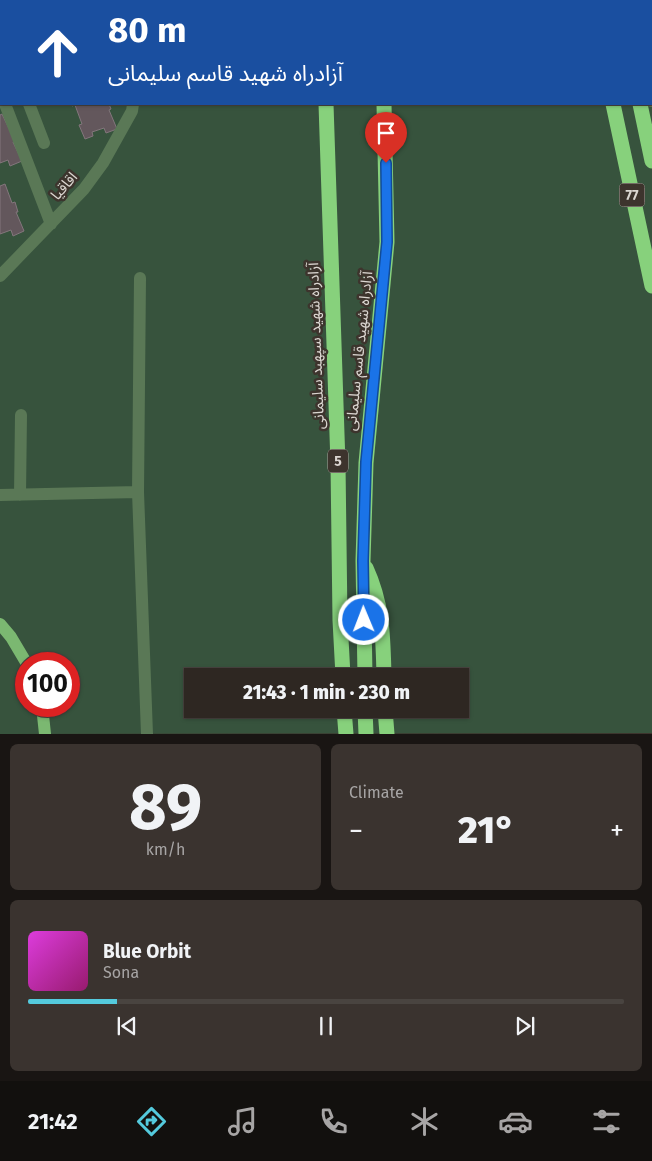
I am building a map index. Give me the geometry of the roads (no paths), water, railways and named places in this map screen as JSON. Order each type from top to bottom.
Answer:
[{"type":"highway","name":"آزادراه شهید سپهبد سلیمانی","points":[[326,105],[343,668]]},
{"type":"highway","name":"آزادراه شهید قاسم سلیمانی","points":[[363,561],[366,462],[387,242],[384,105]]},
{"type":"highway","name":"77","points":[[612,105],[652,286]]},
{"type":"highway","points":[[640,105],[652,161]]},
{"type":"highway","points":[[363,561],[373,583],[381,612],[384,668]]},
{"type":"highway","name":"5","points":[[363,561],[365,668]]},
{"type":"highway","points":[[345,718],[346,734]]},
{"type":"highway","points":[[365,718],[366,734]]},
{"type":"highway","points":[[386,718],[387,734]]},
{"type":"main road","points":[[0,624],[20,652]]},
{"type":"main road","points":[[43,717],[45,734]]},
{"type":"street","points":[[5,105],[51,224]]},
{"type":"street","points":[[29,105],[44,143]]},
{"type":"street","name":"اقاقیا","points":[[0,276],[84,189],[103,163],[132,111],[133,105]]},
{"type":"street","points":[[140,278],[138,492],[147,734]]},
{"type":"street","points":[[20,495],[21,415]]},
{"type":"street","points":[[0,495],[138,492]]}]
